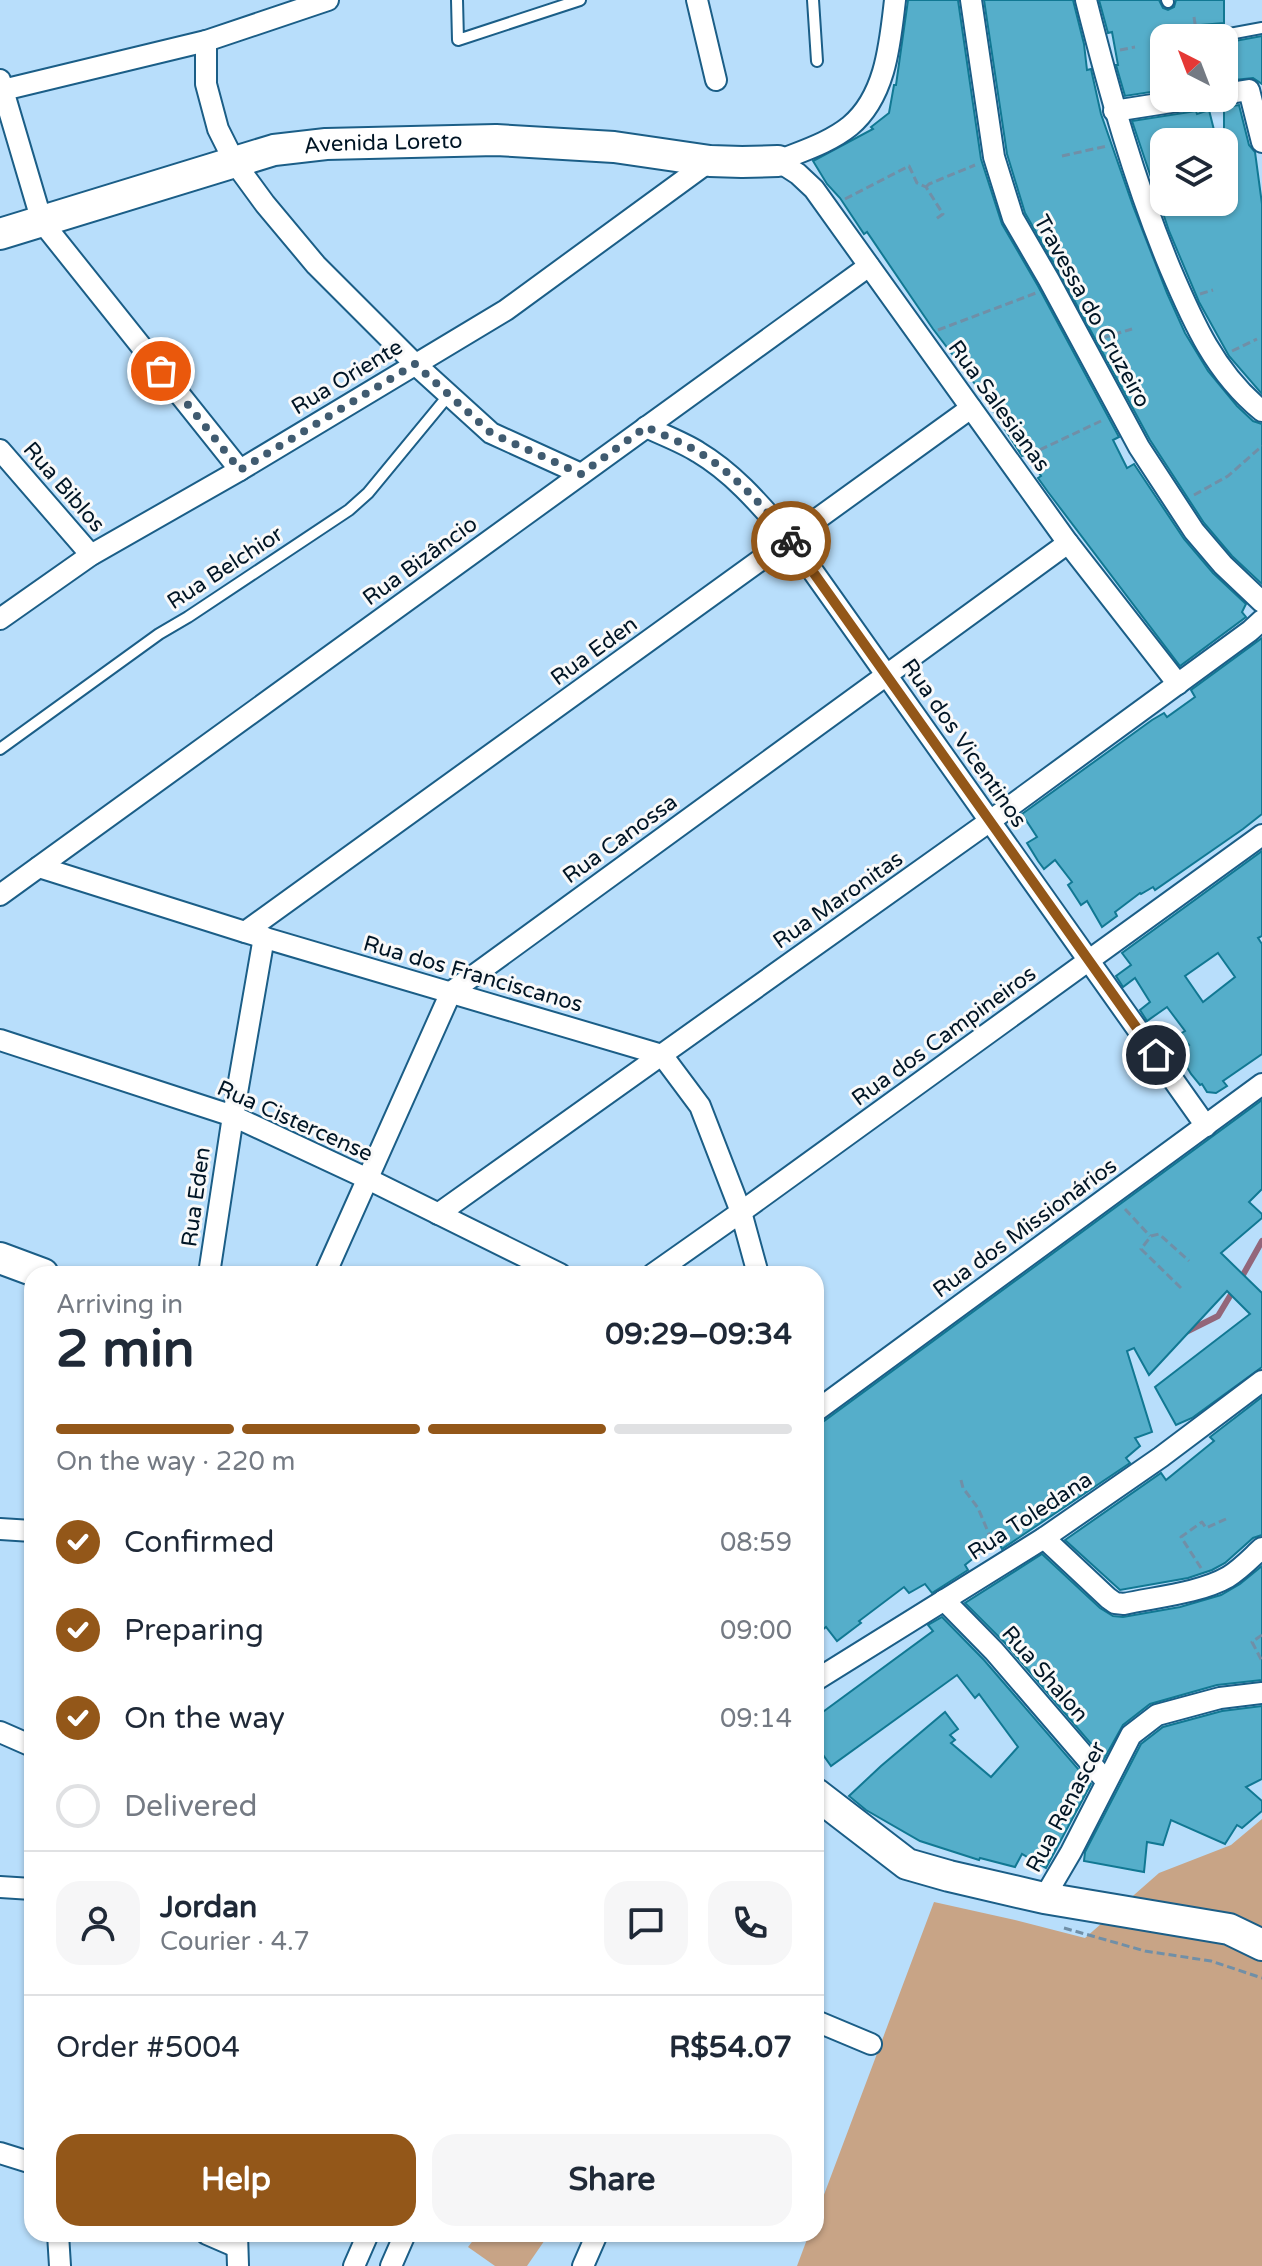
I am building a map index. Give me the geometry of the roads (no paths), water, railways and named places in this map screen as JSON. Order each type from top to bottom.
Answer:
[{"type":"street","points":[[240,470],[42,222],[2,85],[206,41],[328,0]]},
{"type":"street","points":[[697,0],[716,80]]},
{"type":"street","points":[[778,161],[820,144],[849,126],[866,110],[883,75],[895,0]]},
{"type":"street","name":"Travessa do Cruzeiro","points":[[971,0],[994,157],[1013,218],[1139,447],[1194,531],[1223,565],[1262,602]]},
{"type":"street","points":[[1086,0],[1114,111],[1150,219],[1194,326],[1219,366],[1243,396],[1262,411]]},
{"type":"street","points":[[206,41],[206,84],[218,129],[235,163],[316,265],[448,396],[491,433],[581,474]]},
{"type":"street","points":[[1238,92],[1249,90],[1258,99],[1262,142]]},
{"type":"street","points":[[1114,111],[1150,105]]},
{"type":"street","name":"Avenida Loreto","points":[[0,234],[274,150],[326,144],[496,140],[614,147],[710,161],[778,161]]},
{"type":"street","name":"Rua Oriente","points":[[0,619],[91,555],[240,470],[506,310],[710,161]]},
{"type":"street","name":"Rua Salesianas","points":[[778,161],[814,189],[1068,543],[1178,684]]},
{"type":"street","name":"Rua Bizâncio","points":[[0,895],[869,266]]},
{"type":"street","name":"Rua Eden","points":[[210,1266],[233,1116],[254,935],[971,408]]},
{"type":"street","name":"Rua dos Vicentinos","points":[[646,427],[696,451],[726,471],[790,539],[1206,1126]]},
{"type":"street","name":"Rua Biblos","points":[[0,450],[91,555]]},
{"type":"street","name":"Rua Canossa","points":[[329,1266],[451,992],[1068,543]]},
{"type":"street","name":"Rua Maronitas","points":[[438,1214],[990,821],[1262,620]]},
{"type":"street","name":"Rua dos Campineiros","points":[[664,1266],[1262,835]]},
{"type":"street","name":"Rua dos Franciscanos","points":[[39,867],[254,935],[662,1055]]},
{"type":"street","name":"Rua Cistercense","points":[[0,1040],[233,1116],[544,1266]]},
{"type":"street","points":[[662,1055],[700,1106],[741,1212],[756,1266]]},
{"type":"street","name":"Rua dos Missionários","points":[[824,1405],[1262,1084]]},
{"type":"street","points":[[0,1258],[24,1267]]},
{"type":"street","points":[[0,1278],[24,1285]]},
{"type":"street","name":"Rua Toledana","points":[[824,1675],[1044,1538],[1161,1457],[1262,1381]]},
{"type":"street","points":[[0,1529],[24,1530]]},
{"type":"street","points":[[1044,1538],[1115,1603],[1124,1604],[1212,1584],[1243,1567],[1262,1548]]},
{"type":"street","name":"Rua Shalon","points":[[944,1600],[994,1651],[1106,1781]]},
{"type":"street","name":"Rua Renascer","points":[[1044,1898],[1131,1735],[1157,1715],[1220,1698],[1262,1693]]},
{"type":"street","points":[[0,1732],[24,1742]]},
{"type":"street","points":[[824,1800],[907,1864],[1044,1898],[1229,1929],[1262,1945]]},
{"type":"street","points":[[0,1887],[24,1888]]},
{"type":"street","points":[[1044,1898],[1194,1905],[1262,1925]]},
{"type":"street","points":[[824,2024],[871,2044]]},
{"type":"street","points":[[0,2153],[24,2160]]},
{"type":"street","points":[[58,2242],[60,2266]]},
{"type":"street","points":[[354,2266],[364,2242]]},
{"type":"street","points":[[391,2266],[402,2242]]},
{"type":"street","points":[[583,2266],[594,2242]]},
{"type":"lane","points":[[457,0],[458,40],[580,0]]},
{"type":"lane","points":[[813,0],[817,61]]},
{"type":"lane","points":[[1238,32],[1262,28]]},
{"type":"lane","name":"Rua Belchior","points":[[0,749],[159,634],[349,510],[368,493],[448,396]]},
{"type":"waterway","points":[[1239,1282],[1262,1241]]},
{"type":"waterway","points":[[1186,1332],[1218,1316],[1233,1291]]}]
